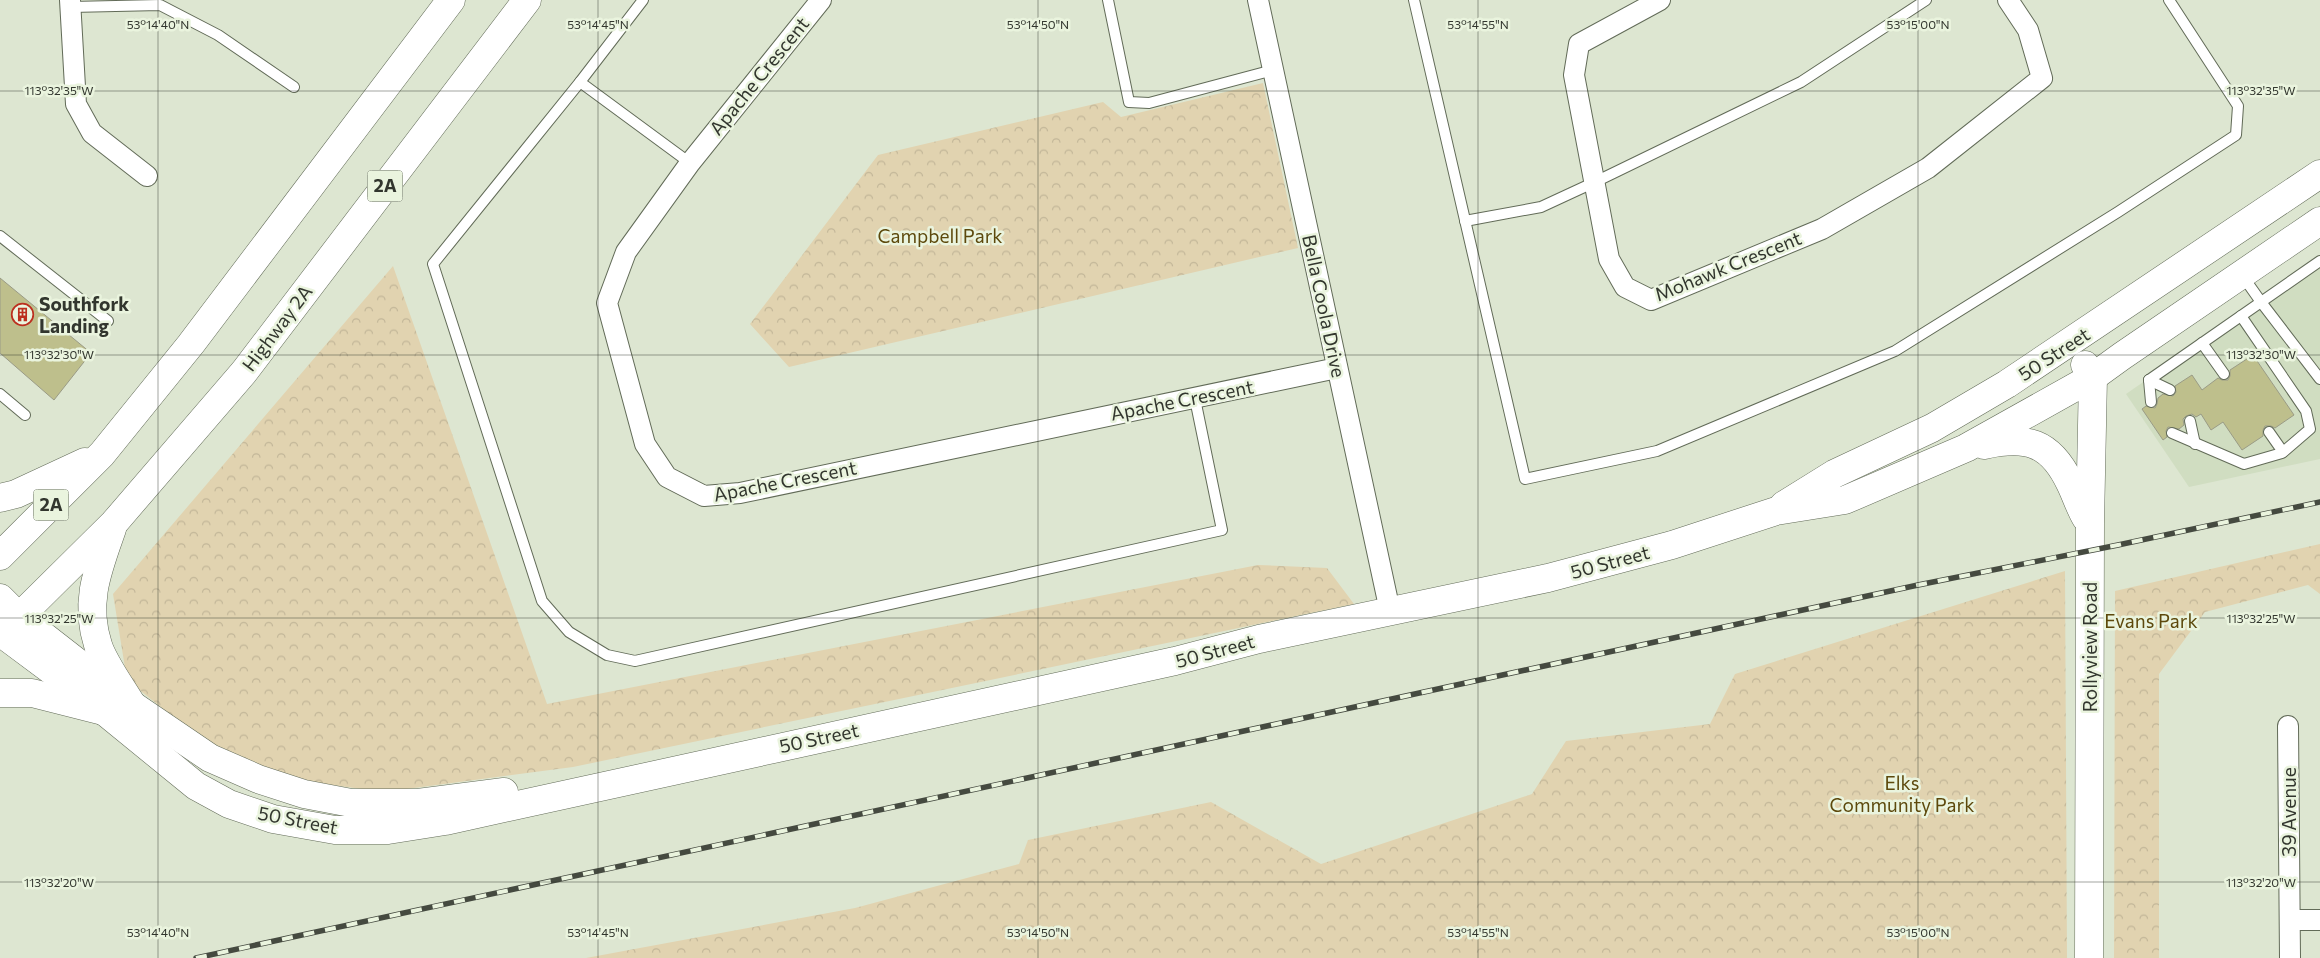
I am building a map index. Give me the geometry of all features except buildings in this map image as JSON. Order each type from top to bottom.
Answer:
[{"type":"main road","name":"2A","points":[[0,556],[102,454],[191,344],[451,0]]},
{"type":"main road","name":"Highway 2A","points":[[5,628],[114,523],[244,372],[527,0]]},
{"type":"main road","name":"50 Street","points":[[1776,511],[1834,474],[1932,428],[2008,384],[2320,174]]},
{"type":"main road","name":"50 Street","points":[[0,598],[5,628],[196,786],[229,804],[273,820],[335,830],[388,830],[444,821],[1175,661],[1259,639],[1548,578],[1672,546],[1776,511],[1845,500],[1966,448],[2093,377],[2320,221]]},
{"type":"main road","points":[[2071,343],[2093,377]]},
{"type":"main road","name":"Rollyview Road","points":[[2089,958],[2090,524],[2093,377]]},
{"type":"main road","points":[[1966,448],[2015,440],[2028,442],[2050,454],[2061,466],[2071,484],[2077,502],[2090,524]]},
{"type":"main road","points":[[0,498],[16,494],[102,454]]},
{"type":"main road","points":[[114,523],[94,580],[93,624],[98,646],[132,705]]},
{"type":"main road","name":"50 Street","points":[[5,628],[132,705],[210,758],[258,779],[330,800],[383,804],[418,802],[568,782],[650,775]]},
{"type":"main road","points":[[0,693],[32,693],[103,711]]},
{"type":"street","name":"Apache Crescent","points":[[821,0],[690,163],[626,252],[607,303],[645,444],[667,476],[704,496],[740,493],[1032,430],[1195,399],[1337,368]]},
{"type":"street","name":"Bella Coola Drive","points":[[1258,0],[1390,611]]},
{"type":"street","name":"Mohawk Crescent","points":[[1660,0],[1579,44],[1574,75],[1609,259],[1624,287],[1651,300],[1822,229],[1928,168],[2042,78],[2028,30],[2008,0]]},
{"type":"street","points":[[71,4],[76,104],[92,133],[147,176]]},
{"type":"street","name":"39 Avenue","points":[[2288,726],[2290,958]]},
{"type":"street","points":[[2290,920],[2320,920]]},
{"type":"lane","points":[[643,0],[580,82],[433,264],[542,601],[569,632],[607,655],[635,661],[1222,530],[1195,399]]},
{"type":"lane","points":[[1108,0],[1129,102],[1149,103],[1273,70]]},
{"type":"lane","points":[[1414,0],[1525,479],[1657,451],[1895,351],[2118,212],[2236,135],[2238,106],[2169,0]]},
{"type":"lane","points":[[1466,221],[1541,207],[1595,182],[1801,82],[1926,0]]},
{"type":"lane","points":[[71,4],[160,5],[218,35],[294,87]]},
{"type":"lane","points":[[580,82],[690,163]]},
{"type":"lane","points":[[0,236],[108,321]]},
{"type":"lane","points":[[2149,380],[2320,261]]},
{"type":"lane","points":[[2242,274],[2320,379]]},
{"type":"lane","points":[[2172,433],[2244,464],[2283,452],[2310,429],[2306,411],[2241,316]]},
{"type":"lane","points":[[2202,343],[2224,374]]},
{"type":"lane","points":[[2149,380],[2170,390]]},
{"type":"lane","points":[[2149,380],[2151,402]]},
{"type":"lane","points":[[0,394],[25,415]]},
{"type":"lane","points":[[2190,421],[2195,444]]},
{"type":"lane","points":[[2269,432],[2283,452]]},
{"type":"shaded area","points":[[2320,259],[2320,459],[2189,487],[2126,394]]},
{"type":"green space","name":"Campbell Park","points":[[1263,83],[1298,248],[789,367],[750,324],[878,155],[1103,102],[1121,117]]},
{"type":"green space","points":[[393,266],[547,704],[1258,565],[1327,568],[1354,604],[573,767],[384,792],[243,773],[127,680],[113,594]]},
{"type":"green space","name":"Evans Park","points":[[2320,544],[2320,594],[2308,585],[2205,612],[2159,674],[2159,958],[2114,958],[2115,591]]},
{"type":"green space","name":"Elks Community Park","points":[[2065,571],[2067,958],[586,958],[855,908],[1019,864],[1028,840],[1211,802],[1321,864],[1532,794],[1566,741],[1710,724],[1735,674]]},
{"type":"railway","points":[[196,958],[1918,585],[2320,502]]},
{"type":"place","name":"Southfork Landing","points":[[23,315]]}]
